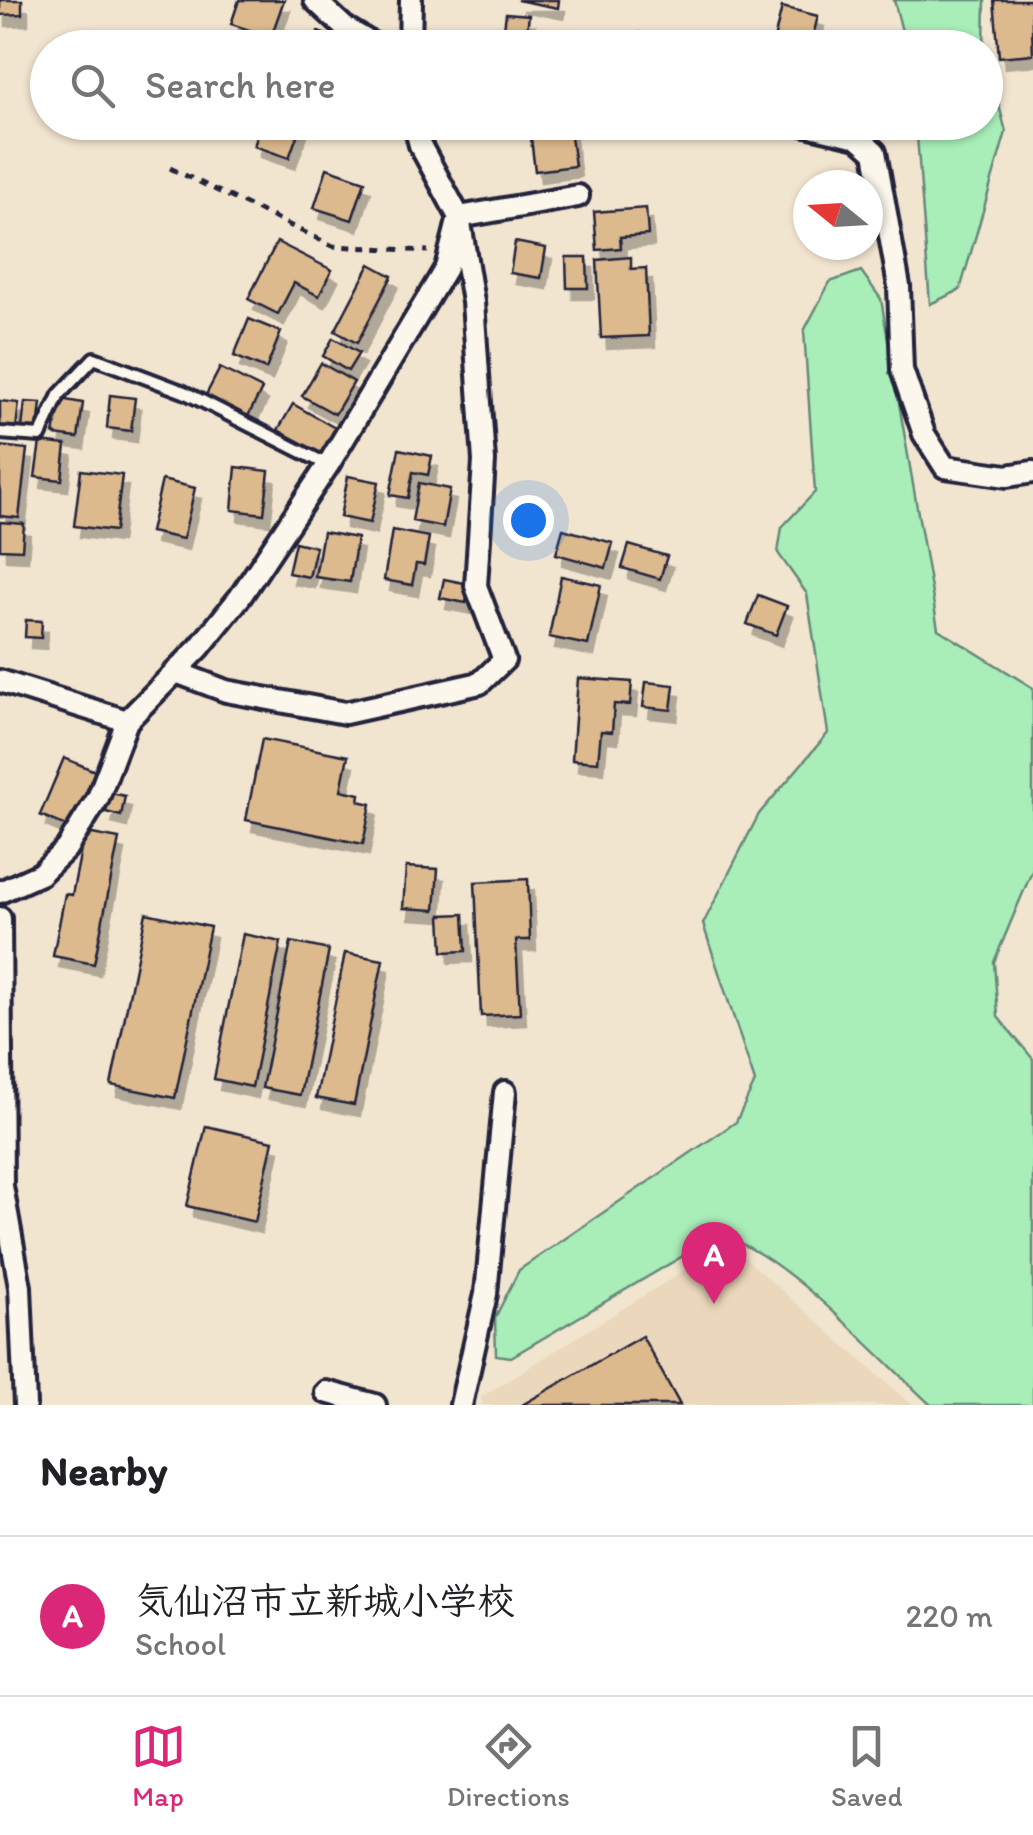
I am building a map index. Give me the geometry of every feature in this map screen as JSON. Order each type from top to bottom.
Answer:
[{"type":"street","points":[[315,0],[349,30]]},
{"type":"street","points":[[410,30],[411,0]]},
{"type":"street","points":[[176,672],[226,691],[344,713],[480,684],[504,660],[476,586],[484,461],[473,302],[459,217],[419,140]]},
{"type":"street","points":[[860,140],[875,152],[899,286],[902,370],[924,434],[945,467],[1007,476],[1033,472]]},
{"type":"street","points":[[459,217],[578,196]]},
{"type":"street","points":[[0,892],[40,874],[66,849],[98,798],[128,721],[240,597],[328,464],[446,268],[459,217]]},
{"type":"street","points":[[0,681],[128,721]]},
{"type":"street","points":[[0,918],[2,1186],[20,1288],[25,1405]]},
{"type":"street","points":[[461,1405],[486,1294],[506,1092]]},
{"type":"street","points":[[326,1392],[374,1405]]},
{"type":"lane","points":[[0,433],[40,436],[59,395],[94,358],[184,392],[328,464]]},
{"type":"path","points":[[170,168],[333,246],[451,252]]},
{"type":"shaded area","points":[[728,1243],[912,1405],[482,1405],[481,1397]]},
{"type":"green space","points":[[894,0],[985,0],[984,30],[902,30]]},
{"type":"green space","points":[[1003,120],[1006,132],[960,290],[930,304],[917,140],[1003,140]]},
{"type":"green space","points":[[861,271],[881,299],[938,629],[1033,688],[1033,869],[994,962],[998,1017],[1033,1059],[1033,1405],[931,1405],[798,1281],[741,1244],[717,1236],[511,1357],[496,1355],[495,1318],[519,1270],[736,1122],[755,1082],[703,924],[759,814],[828,733],[807,594],[778,553],[782,527],[815,492],[804,331],[830,282]]},
{"type":"building","points":[[0,0],[22,0],[22,14],[0,15]]},
{"type":"building","points":[[239,0],[284,0],[273,30],[249,30],[231,24]]},
{"type":"building","points":[[517,0],[559,0],[558,8]]},
{"type":"building","points":[[994,0],[1031,0],[1033,54],[1003,57],[1003,30],[997,30]]},
{"type":"building","points":[[782,7],[818,16],[814,30],[776,30]]},
{"type":"building","points":[[506,13],[529,15],[527,30],[504,29]]},
{"type":"building","points":[[256,140],[296,140],[289,158],[254,146]]},
{"type":"building","points":[[531,140],[571,140],[575,166],[535,171]]},
{"type":"building","points":[[327,168],[365,181],[352,220],[314,208]]},
{"type":"building","points":[[646,208],[648,235],[620,237],[621,248],[597,250],[594,212]]},
{"type":"building","points":[[277,242],[332,270],[319,296],[294,283],[278,314],[248,299]]},
{"type":"building","points":[[515,242],[546,248],[541,278],[510,273]]},
{"type":"building","points":[[566,257],[587,257],[588,288],[567,288]]},
{"type":"building","points":[[631,257],[631,269],[646,268],[649,336],[601,338],[597,260]]},
{"type":"building","points":[[370,264],[392,276],[357,343],[335,331]]},
{"type":"building","points":[[249,319],[281,332],[266,369],[234,356]]},
{"type":"building","points":[[333,338],[359,353],[348,371],[323,356]]},
{"type":"building","points":[[321,363],[354,382],[335,414],[302,396]]},
{"type":"building","points":[[220,368],[262,389],[248,416],[206,395]]},
{"type":"building","points":[[110,395],[135,398],[131,431],[107,428]]},
{"type":"building","points":[[60,399],[83,403],[78,438],[54,435]]},
{"type":"building","points":[[0,401],[19,403],[16,428],[0,426]]},
{"type":"building","points":[[25,402],[41,403],[38,429],[22,428]]},
{"type":"building","points":[[293,404],[335,428],[321,454],[278,430]]},
{"type":"building","points":[[40,442],[66,445],[62,480],[35,477]]},
{"type":"building","points":[[0,446],[27,449],[19,518],[0,516]]},
{"type":"building","points":[[399,449],[432,456],[428,475],[413,472],[408,498],[390,495]]},
{"type":"building","points":[[236,467],[269,471],[264,514],[232,510]]},
{"type":"building","points":[[81,470],[122,475],[115,531],[74,526]]},
{"type":"building","points":[[348,476],[379,482],[370,523],[340,517]]},
{"type":"building","points":[[162,480],[195,488],[183,539],[150,532]]},
{"type":"building","points":[[419,483],[450,489],[443,527],[412,521]]},
{"type":"building","points":[[0,522],[24,524],[22,550],[0,549]]},
{"type":"building","points":[[563,529],[613,543],[606,568],[556,554]]},
{"type":"building","points":[[392,530],[429,537],[424,565],[416,564],[412,585],[384,580]]},
{"type":"building","points":[[323,532],[357,538],[350,582],[315,577]]},
{"type":"building","points":[[295,542],[316,547],[309,577],[288,573]]},
{"type":"building","points":[[629,545],[667,556],[660,579],[622,568]]},
{"type":"building","points":[[561,576],[601,585],[588,645],[549,637]]},
{"type":"building","points":[[444,579],[469,584],[466,603],[440,598]]},
{"type":"building","points":[[758,595],[787,606],[776,635],[747,624]]},
{"type":"building","points":[[26,620],[42,621],[41,638],[25,637]]},
{"type":"building","points":[[578,678],[632,682],[630,705],[614,704],[612,732],[601,731],[598,762],[572,760]]},
{"type":"building","points":[[646,682],[674,685],[671,710],[643,707]]},
{"type":"building","points":[[262,739],[348,756],[341,790],[360,794],[359,801],[371,804],[363,844],[246,820]]},
{"type":"building","points":[[64,758],[95,771],[71,828],[40,815]]},
{"type":"building","points":[[111,793],[125,796],[121,816],[106,812]]},
{"type":"building","points":[[92,834],[119,839],[94,964],[53,956],[65,894],[72,895],[82,845]]},
{"type":"building","points":[[406,867],[438,869],[435,910],[403,908]]},
{"type":"building","points":[[528,879],[530,940],[516,940],[520,1014],[481,1016],[475,882]]},
{"type":"building","points":[[146,913],[210,927],[175,1098],[111,1085]]},
{"type":"building","points":[[464,914],[466,951],[443,952],[441,915]]},
{"type":"building","points":[[243,934],[281,942],[252,1087],[214,1079]]},
{"type":"building","points":[[291,942],[329,950],[300,1095],[262,1088]]},
{"type":"building","points":[[345,953],[383,960],[354,1105],[316,1098]]},
{"type":"building","points":[[206,1126],[273,1141],[255,1222],[187,1206]]},
{"type":"building","points":[[642,1336],[680,1405],[522,1405]]},
{"type":"place","name":"気仙沼市立新城小学校","points":[[714,1304]]}]
